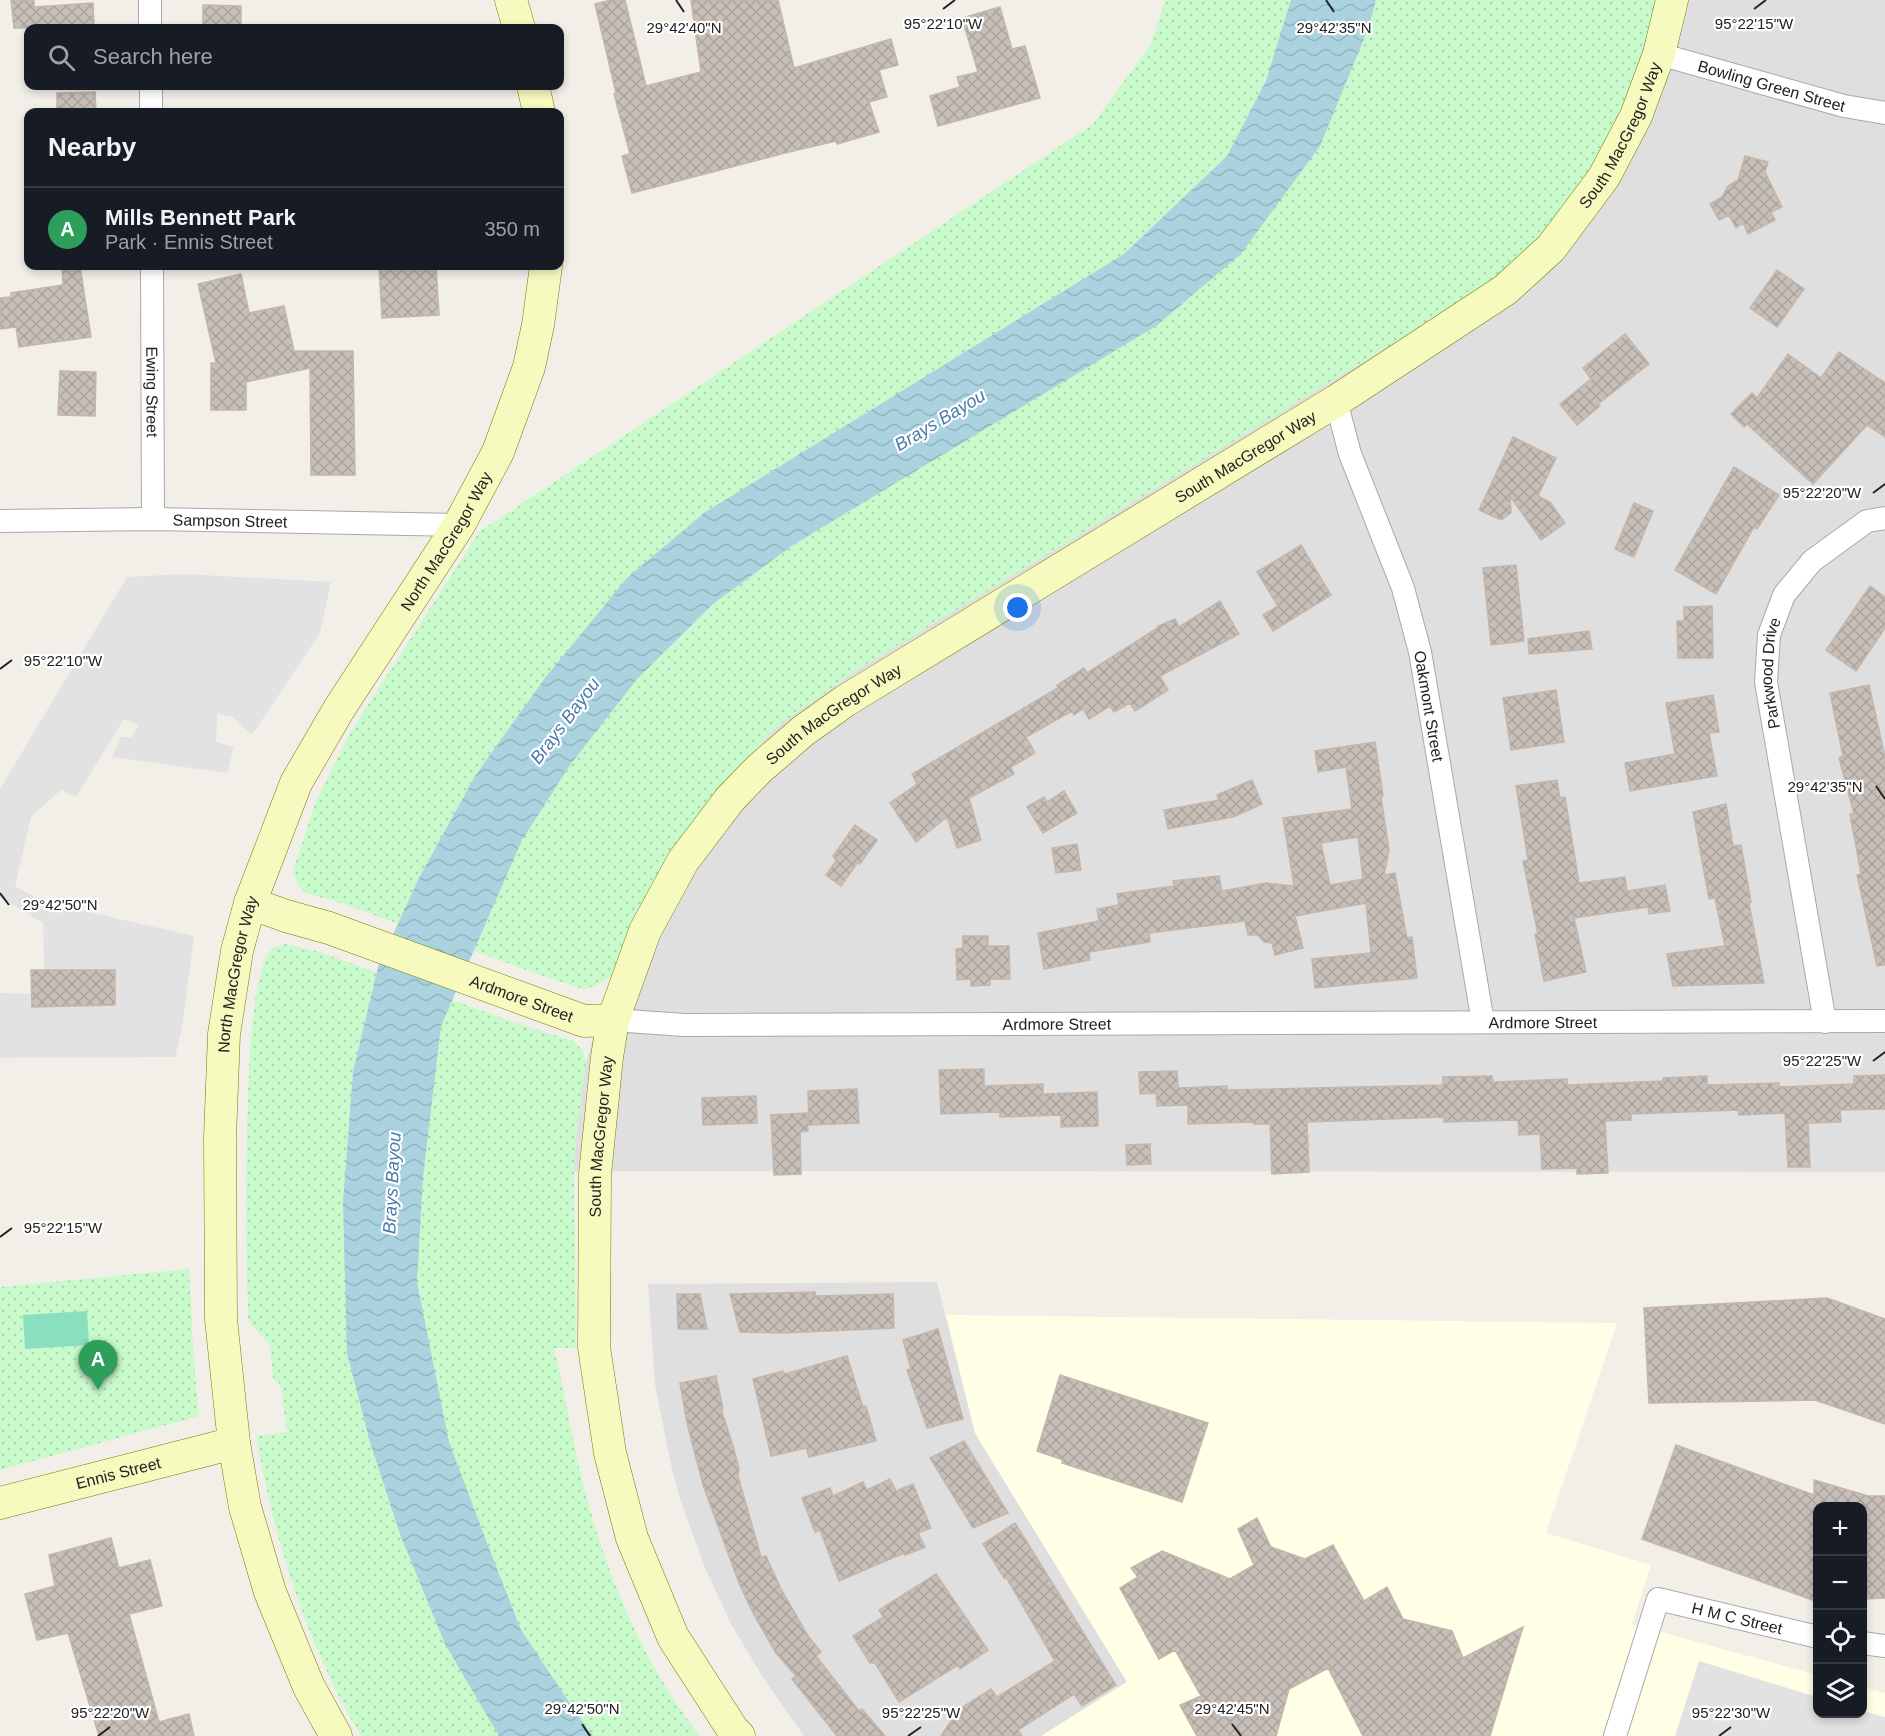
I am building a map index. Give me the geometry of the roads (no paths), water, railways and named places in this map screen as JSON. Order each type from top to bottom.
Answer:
[{"type":"main road","points":[[511,0],[518,24]]},
{"type":"main road","name":"South MacGregor Way","points":[[739,1736],[673,1637],[632,1538],[610,1453],[594,1347],[595,1174],[607,1057],[613,1020],[645,931],[683,861],[730,799],[759,769],[803,731],[845,701],[1336,401],[1505,290],[1551,248],[1604,177],[1636,116],[1659,54],[1671,0]]},
{"type":"main road","points":[[534,90],[538,108]]},
{"type":"main road","name":"North MacGregor Way","points":[[336,1736],[309,1687],[270,1592],[245,1507],[234,1443],[221,1319],[221,1093],[224,1034],[237,951],[250,903],[296,783],[339,709],[459,525],[498,452],[524,384],[538,325],[545,270]]},
{"type":"main road","name":"Ardmore Street","points":[[250,903],[330,928],[584,1021],[613,1020]]},
{"type":"main road","name":"Ennis Street","points":[[0,1503],[234,1443]]},
{"type":"street","points":[[150,0],[150,24]]},
{"type":"street","name":"Bowling Green Street","points":[[1659,54],[1844,106],[1885,112]]},
{"type":"street","points":[[151,90],[151,108]]},
{"type":"street","name":"Ewing Street","points":[[152,270],[153,519]]},
{"type":"street","name":"Oakmont Street","points":[[1336,401],[1350,454],[1403,588],[1420,652],[1483,1022]]},
{"type":"street","name":"Parkwood Drive","points":[[1825,1022],[1766,682],[1769,635],[1784,595],[1812,561],[1867,521],[1885,518]]},
{"type":"street","name":"Sampson Street","points":[[0,521],[153,519],[459,525]]},
{"type":"street","name":"Ardmore Street","points":[[613,1020],[684,1025],[1885,1021]]},
{"type":"street","name":"H M C Street","points":[[1615,1736],[1658,1599],[1813,1636]]},
{"type":"street","points":[[1867,1644],[1885,1646]]},
{"type":"water","name":"Brays Bayou","points":[[1291,0],[1376,0],[1368,29],[1320,146],[1241,254],[1156,326],[793,545],[713,604],[637,679],[570,765],[522,840],[441,1026],[423,1177],[417,1282],[449,1442],[487,1543],[521,1630],[593,1736],[499,1736],[445,1644],[400,1534],[370,1442],[347,1353],[343,1203],[353,1072],[378,967],[419,878],[475,776],[545,678],[627,578],[704,513],[1124,254],[1227,156],[1266,81]]},
{"type":"place","name":"Mills Bennett Park","points":[[98,1390]]}]
